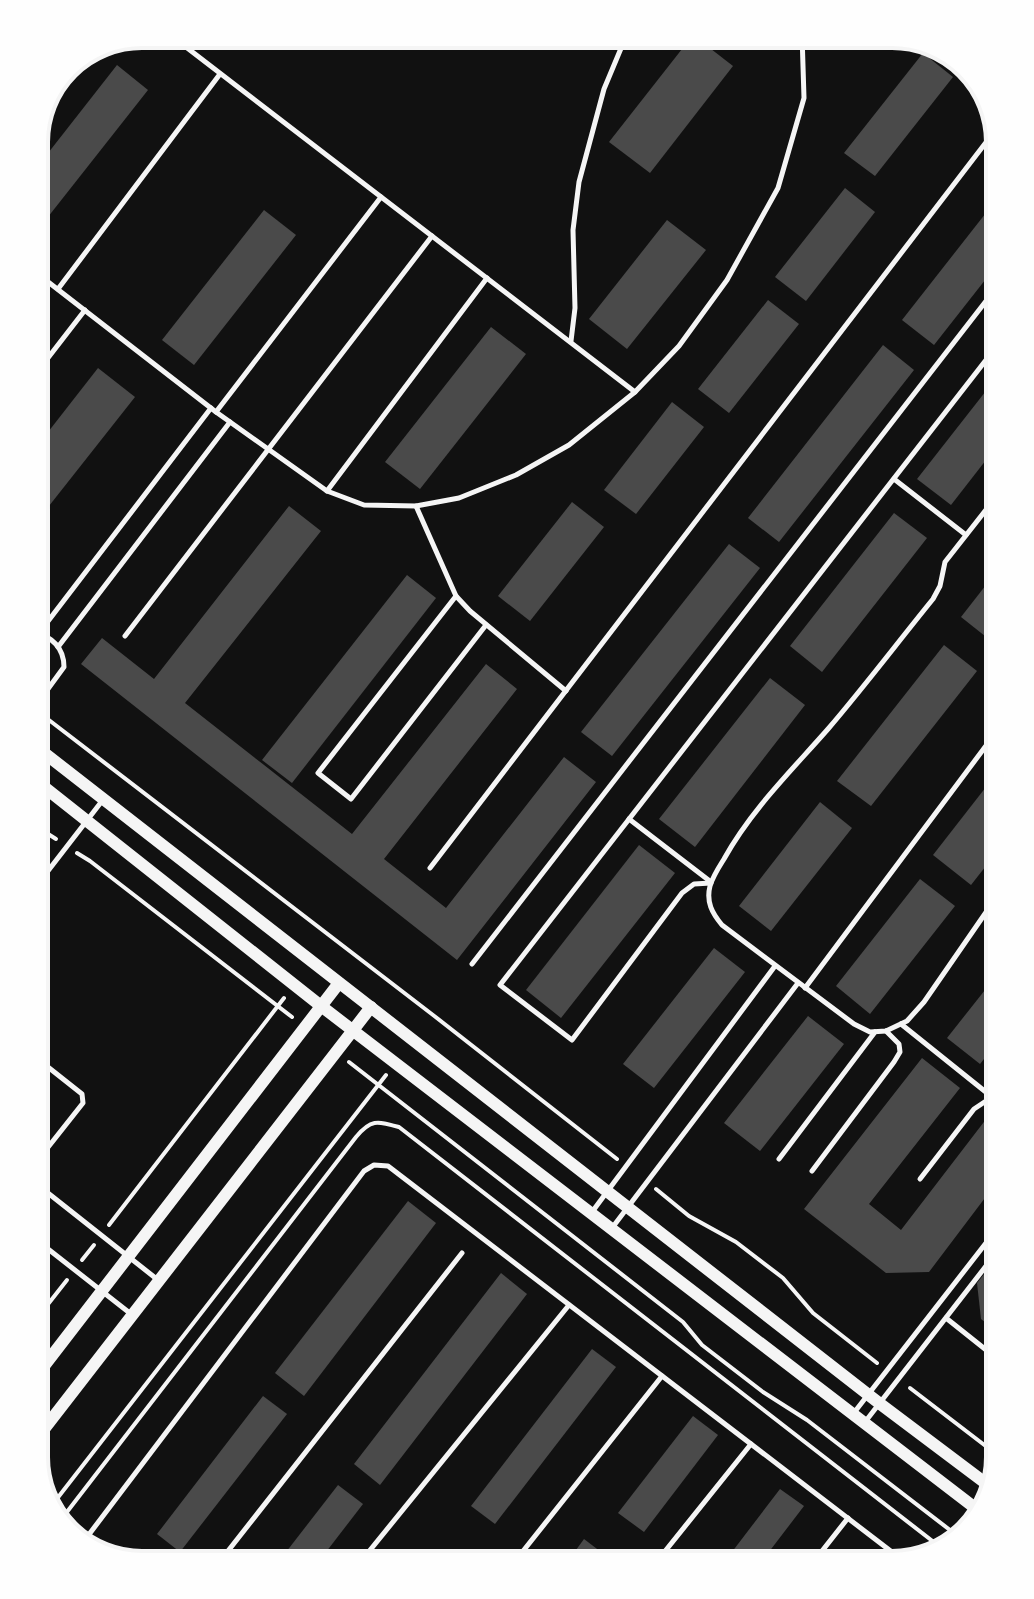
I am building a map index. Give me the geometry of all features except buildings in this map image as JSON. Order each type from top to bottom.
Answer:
[{"type":"street","points":[[48,756],[983,1481]]},
{"type":"street","points":[[48,790],[321,1006],[972,1506]]},
{"type":"street","points":[[48,1361],[339,983]]},
{"type":"street","points":[[48,1424],[371,1007]]},
{"type":"lane","points":[[187,48],[635,392]]},
{"type":"lane","points":[[571,341],[575,308],[573,230],[579,182],[604,89],[621,48]]},
{"type":"lane","points":[[48,282],[213,410],[327,491],[364,505],[416,506],[459,498],[516,475],[569,445],[635,392],[679,346],[727,280],[778,188],[804,98],[802,48]]},
{"type":"lane","points":[[58,289],[220,74]]},
{"type":"lane","points":[[430,868],[986,142]]},
{"type":"lane","points":[[48,618],[381,197]]},
{"type":"lane","points":[[125,636],[432,236]]},
{"type":"lane","points":[[327,491],[487,278]]},
{"type":"lane","points":[[472,964],[986,301]]},
{"type":"lane","points":[[48,358],[85,310]]},
{"type":"lane","points":[[711,883],[694,884],[682,893],[572,1040],[500,985],[986,360]]},
{"type":"lane","points":[[58,647],[230,422]]},
{"type":"lane","points":[[894,479],[966,535]]},
{"type":"lane","points":[[416,506],[456,596],[566,691]]},
{"type":"lane","points":[[986,510],[945,562],[940,586],[933,599],[734,841],[711,883],[708,895],[714,916],[722,925],[854,1024],[870,1032],[886,1031],[907,1021],[924,1002],[986,912]]},
{"type":"lane","points":[[456,596],[318,773],[351,799],[486,625]]},
{"type":"lane","points":[[48,638],[62,651],[64,667],[48,689]]},
{"type":"lane","points":[[805,988],[986,746]]},
{"type":"lane","points":[[48,871],[104,799]]},
{"type":"lane","points":[[629,819],[711,883]]},
{"type":"lane","points":[[591,1213],[775,966]]},
{"type":"lane","points":[[612,1229],[798,983]]},
{"type":"lane","points":[[901,1024],[986,1092]]},
{"type":"lane","points":[[812,1171],[900,1052],[899,1044],[886,1031]]},
{"type":"lane","points":[[779,1159],[875,1032]]},
{"type":"lane","points":[[48,1067],[82,1094],[83,1103],[48,1147]]},
{"type":"lane","points":[[920,1179],[974,1109],[986,1101]]},
{"type":"lane","points":[[89,1534],[364,1171],[374,1165],[388,1166],[891,1551]]},
{"type":"lane","points":[[48,1193],[159,1280]]},
{"type":"lane","points":[[853,1414],[986,1243]]},
{"type":"lane","points":[[48,1249],[132,1315]]},
{"type":"lane","points":[[228,1551],[462,1253]]},
{"type":"lane","points":[[864,1422],[986,1266]]},
{"type":"lane","points":[[369,1551],[569,1305]]},
{"type":"lane","points":[[946,1318],[986,1350]]},
{"type":"lane","points":[[523,1551],[662,1376]]},
{"type":"lane","points":[[665,1551],[751,1444]]},
{"type":"lane","points":[[822,1551],[848,1518]]},
{"type":"path","points":[[48,719],[626,1166]]},
{"type":"path","points":[[48,834],[90,861],[305,1027]]},
{"type":"path","points":[[48,1304],[295,984]]},
{"type":"path","points":[[336,1052],[683,1322],[702,1345],[763,1392],[807,1420],[951,1531]]},
{"type":"path","points":[[58,1498],[396,1063]]},
{"type":"path","points":[[66,1513],[356,1137],[365,1126],[379,1122],[399,1127],[933,1541]]},
{"type":"path","points":[[647,1183],[689,1216],[736,1242],[783,1278],[813,1313],[887,1370]]},
{"type":"path","points":[[898,1379],[986,1446]]}]
